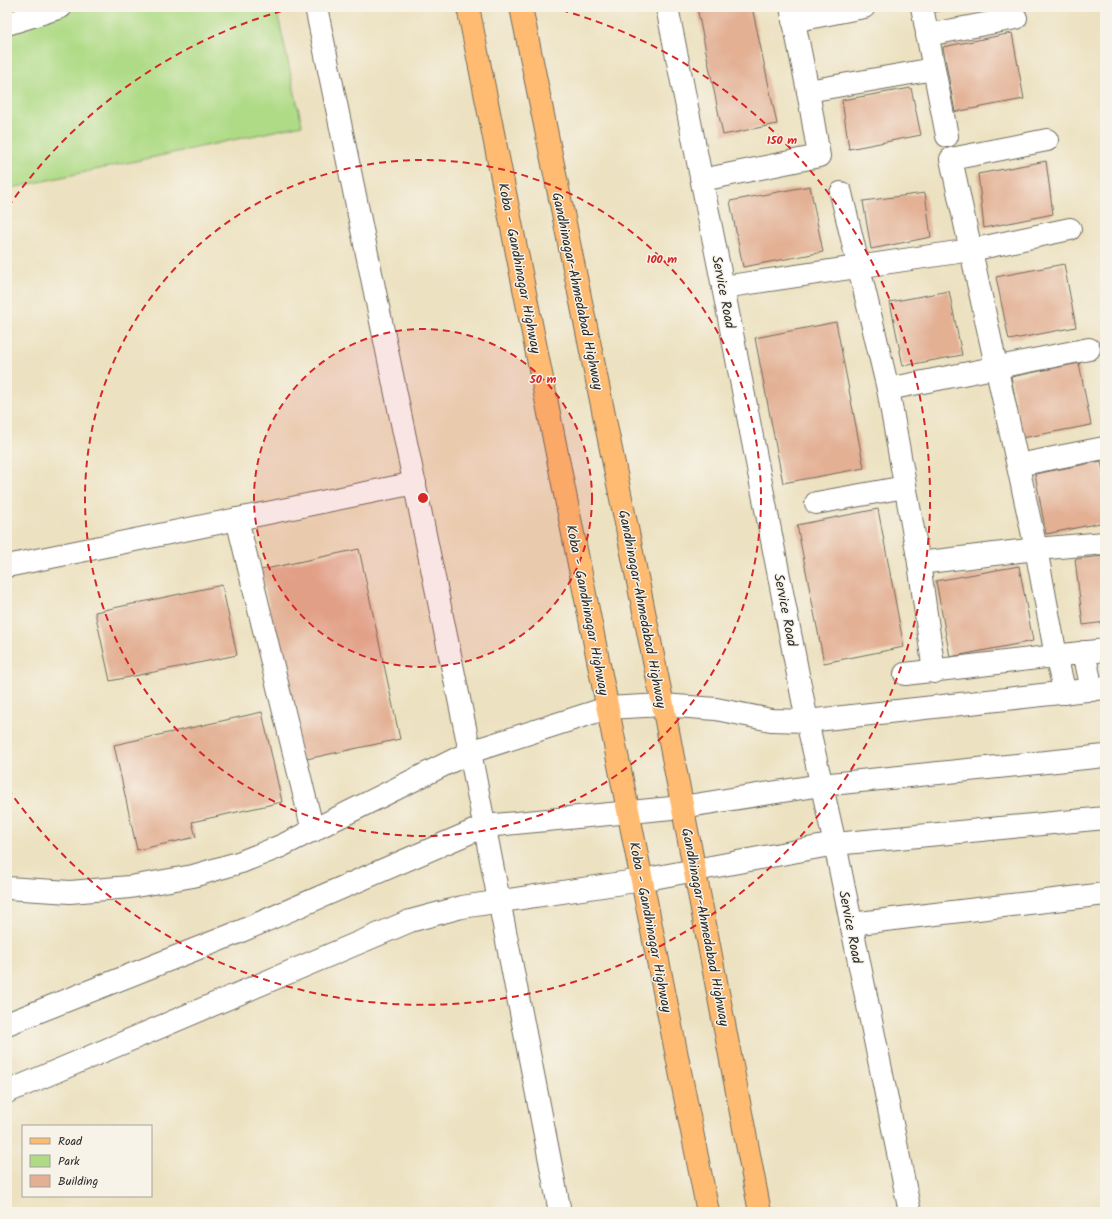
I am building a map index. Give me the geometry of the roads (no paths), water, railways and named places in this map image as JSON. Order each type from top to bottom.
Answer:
[{"type":"main road","name":"Koba - Gandhinagar Highway","points":[[468,7],[708,1212]]},
{"type":"main road","name":"Gandhinagar-Ahmedabad Highway","points":[[520,7],[663,705],[760,1212]]},
{"type":"street","points":[[7,24],[61,7]]},
{"type":"street","points":[[316,7],[485,826],[560,1212]]},
{"type":"street","name":"Service Road","points":[[667,7],[807,721],[835,844],[910,1212]]},
{"type":"street","points":[[702,180],[819,156],[808,91],[792,14],[864,7]]},
{"type":"street","points":[[922,7],[947,136]]},
{"type":"street","points":[[928,35],[1016,18]]},
{"type":"street","points":[[808,91],[934,69]]},
{"type":"street","points":[[1047,140],[951,159],[1036,549],[1056,656],[1065,693]]},
{"type":"street","points":[[841,193],[888,390],[919,563],[934,672]]},
{"type":"street","points":[[723,287],[971,250],[1070,229]]},
{"type":"street","points":[[888,390],[1089,349]]},
{"type":"street","points":[[1018,465],[1104,448]]},
{"type":"street","points":[[7,566],[415,483]]},
{"type":"street","points":[[816,503],[906,487]]},
{"type":"street","points":[[237,520],[313,831]]},
{"type":"street","points":[[919,563],[1036,549],[1105,543]]},
{"type":"street","points":[[906,674],[934,672],[1105,650]]},
{"type":"street","points":[[7,888],[70,892],[130,887],[193,876],[241,862],[313,831],[470,752],[607,708],[663,705],[716,709],[770,720],[807,721],[1099,689],[1084,652]]},
{"type":"street","points":[[7,1024],[240,932],[485,826],[682,807],[821,785],[1105,756]]},
{"type":"street","points":[[7,1092],[410,921],[462,907],[642,880],[835,844],[1105,818]]},
{"type":"street","points":[[851,924],[1105,894]]}]
